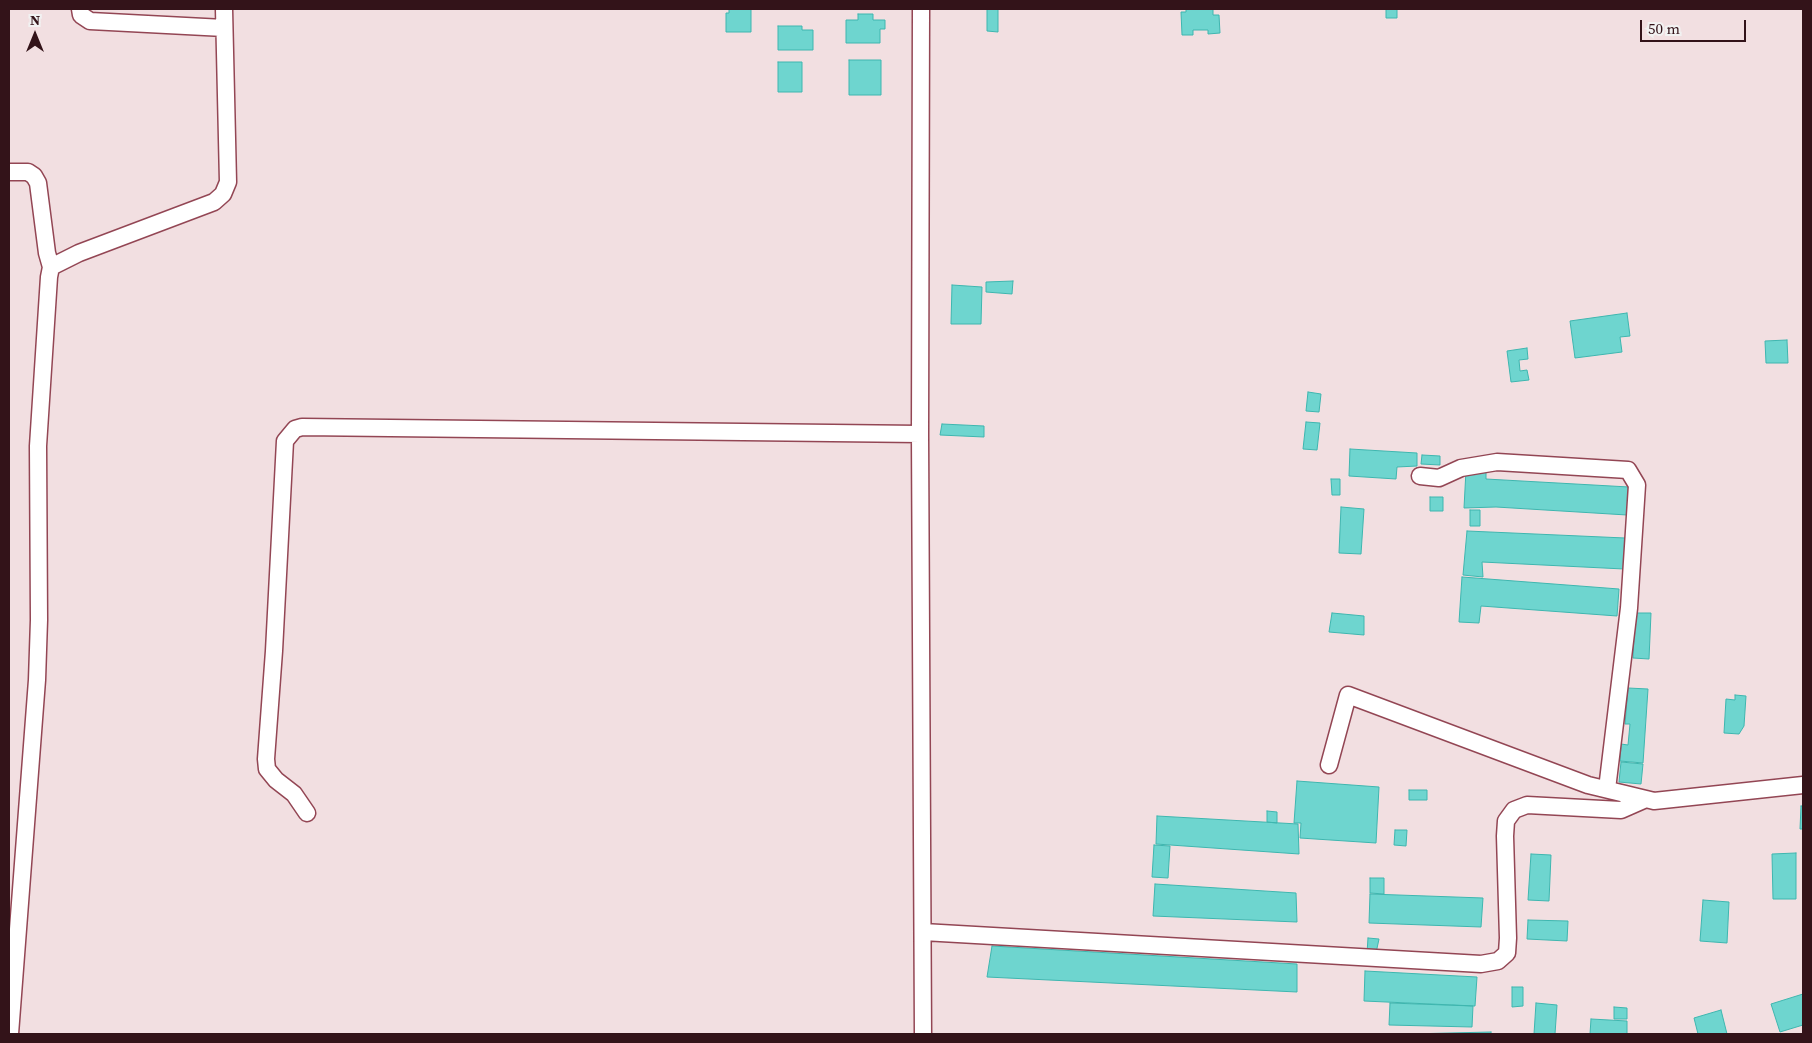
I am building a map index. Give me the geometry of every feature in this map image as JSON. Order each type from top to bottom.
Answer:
[{"type":"street","points":[[80,9],[81,15],[90,21],[224,28]]},
{"type":"street","points":[[51,267],[79,253],[214,202],[223,194],[228,182],[224,9]]},
{"type":"street","points":[[921,9],[920,434],[923,1034]]},
{"type":"street","points":[[9,172],[28,172],[34,176],[38,183],[47,253],[51,267],[38,446],[39,620],[37,680],[15,884],[10,1034]]},
{"type":"street","points":[[307,813],[294,794],[276,780],[267,769],[266,759],[274,651],[285,442],[289,434],[295,429],[302,427],[920,434]]},
{"type":"street","points":[[1420,476],[1439,478],[1461,468],[1498,462],[1628,470],[1637,484],[1629,608],[1608,790]]},
{"type":"street","points":[[1329,765],[1348,695],[1588,785],[1654,801],[1803,785]]},
{"type":"street","points":[[923,932],[1482,964],[1498,962],[1507,953],[1506,821],[1514,810],[1527,805],[1621,810],[1646,799]]},
{"type":"building","points":[[729,9],[751,9],[751,32],[726,32],[726,13],[729,13]]},
{"type":"building","points":[[987,9],[998,9],[998,32],[987,31]]},
{"type":"building","points":[[1186,9],[1213,9],[1213,15],[1219,15],[1220,33],[1208,34],[1208,30],[1193,30],[1193,35],[1182,35],[1181,12],[1186,12]]},
{"type":"building","points":[[1386,9],[1397,9],[1397,18],[1386,18]]},
{"type":"building","points":[[858,14],[873,14],[873,20],[885,20],[885,29],[880,29],[880,43],[846,43],[846,20],[858,20]]},
{"type":"building","points":[[778,26],[802,26],[802,30],[813,30],[813,50],[778,50]]},
{"type":"building","points":[[849,60],[881,60],[881,95],[849,95]]},
{"type":"building","points":[[778,62],[802,62],[802,92],[778,92]]},
{"type":"building","points":[[1013,281],[1012,294],[986,292],[986,282]]},
{"type":"building","points":[[952,285],[982,287],[981,324],[951,324]]},
{"type":"building","points":[[1627,313],[1630,336],[1620,337],[1622,352],[1575,358],[1570,321]]},
{"type":"building","points":[[1787,340],[1788,363],[1766,363],[1765,341]]},
{"type":"building","points":[[1527,348],[1528,359],[1519,360],[1520,371],[1527,370],[1529,380],[1511,382],[1507,351]]},
{"type":"building","points":[[1308,392],[1321,394],[1319,412],[1306,411]]},
{"type":"building","points":[[1306,422],[1320,423],[1317,450],[1303,449]]},
{"type":"building","points":[[942,424],[984,426],[984,437],[940,435]]},
{"type":"building","points":[[1350,449],[1417,453],[1417,466],[1397,467],[1396,479],[1349,476]]},
{"type":"building","points":[[1422,455],[1440,456],[1440,465],[1421,464]]},
{"type":"building","points":[[1486,469],[1486,479],[1629,487],[1627,515],[1496,507],[1464,508],[1466,470]]},
{"type":"building","points":[[1331,479],[1340,479],[1340,495],[1332,495]]},
{"type":"building","points":[[1430,497],[1443,497],[1443,511],[1430,511]]},
{"type":"building","points":[[1341,507],[1364,509],[1361,554],[1339,553]]},
{"type":"building","points":[[1470,510],[1480,510],[1480,526],[1470,526]]},
{"type":"building","points":[[1467,531],[1625,538],[1624,569],[1482,562],[1483,577],[1463,575]]},
{"type":"building","points":[[1462,577],[1619,589],[1617,616],[1481,606],[1479,623],[1459,622]]},
{"type":"building","points":[[1332,613],[1364,616],[1364,635],[1329,632]]},
{"type":"building","points":[[1635,613],[1651,613],[1649,659],[1633,658]]},
{"type":"building","points":[[1628,688],[1648,689],[1643,763],[1620,761],[1621,744],[1628,745],[1630,724],[1625,724]]},
{"type":"building","points":[[1735,695],[1746,696],[1744,726],[1739,734],[1724,733],[1726,699],[1735,700]]},
{"type":"building","points":[[1621,762],[1643,764],[1641,784],[1619,782]]},
{"type":"building","points":[[1297,781],[1379,787],[1376,843],[1300,838],[1301,823],[1294,823]]},
{"type":"building","points":[[1409,790],[1427,790],[1427,800],[1409,800]]},
{"type":"building","points":[[1801,806],[1803,806],[1803,829],[1800,829]]},
{"type":"building","points":[[1267,811],[1277,812],[1277,823],[1267,822]]},
{"type":"building","points":[[1157,816],[1298,824],[1299,854],[1156,844]]},
{"type":"building","points":[[1395,830],[1407,830],[1406,846],[1394,845]]},
{"type":"building","points":[[1154,845],[1170,846],[1168,878],[1152,877]]},
{"type":"building","points":[[1796,853],[1796,899],[1773,899],[1772,854]]},
{"type":"building","points":[[1531,854],[1551,855],[1549,901],[1528,900]]},
{"type":"building","points":[[1370,878],[1384,878],[1384,894],[1370,893]]},
{"type":"building","points":[[1155,884],[1296,893],[1297,922],[1153,916]]},
{"type":"building","points":[[1370,894],[1483,898],[1481,927],[1369,923]]},
{"type":"building","points":[[1703,900],[1729,902],[1727,943],[1700,941]]},
{"type":"building","points":[[1528,920],[1568,921],[1567,941],[1527,939]]},
{"type":"building","points":[[1368,938],[1379,939],[1376,953],[1367,953]]},
{"type":"building","points":[[992,946],[1297,964],[1297,992],[987,977]]},
{"type":"building","points":[[1365,971],[1477,977],[1475,1006],[1364,1001]]},
{"type":"building","points":[[1512,987],[1523,987],[1523,1006],[1512,1007]]},
{"type":"building","points":[[1803,994],[1803,1025],[1780,1032],[1771,1004]]},
{"type":"building","points":[[1390,1003],[1473,1006],[1472,1027],[1389,1025]]},
{"type":"building","points":[[1536,1003],[1557,1005],[1555,1034],[1534,1034]]},
{"type":"building","points":[[1614,1007],[1627,1008],[1627,1019],[1614,1019]]},
{"type":"building","points":[[1721,1010],[1727,1034],[1698,1034],[1694,1018]]},
{"type":"building","points":[[1591,1019],[1627,1021],[1627,1034],[1590,1034]]},
{"type":"building","points":[[1491,1032],[1491,1034],[1409,1034]]}]
